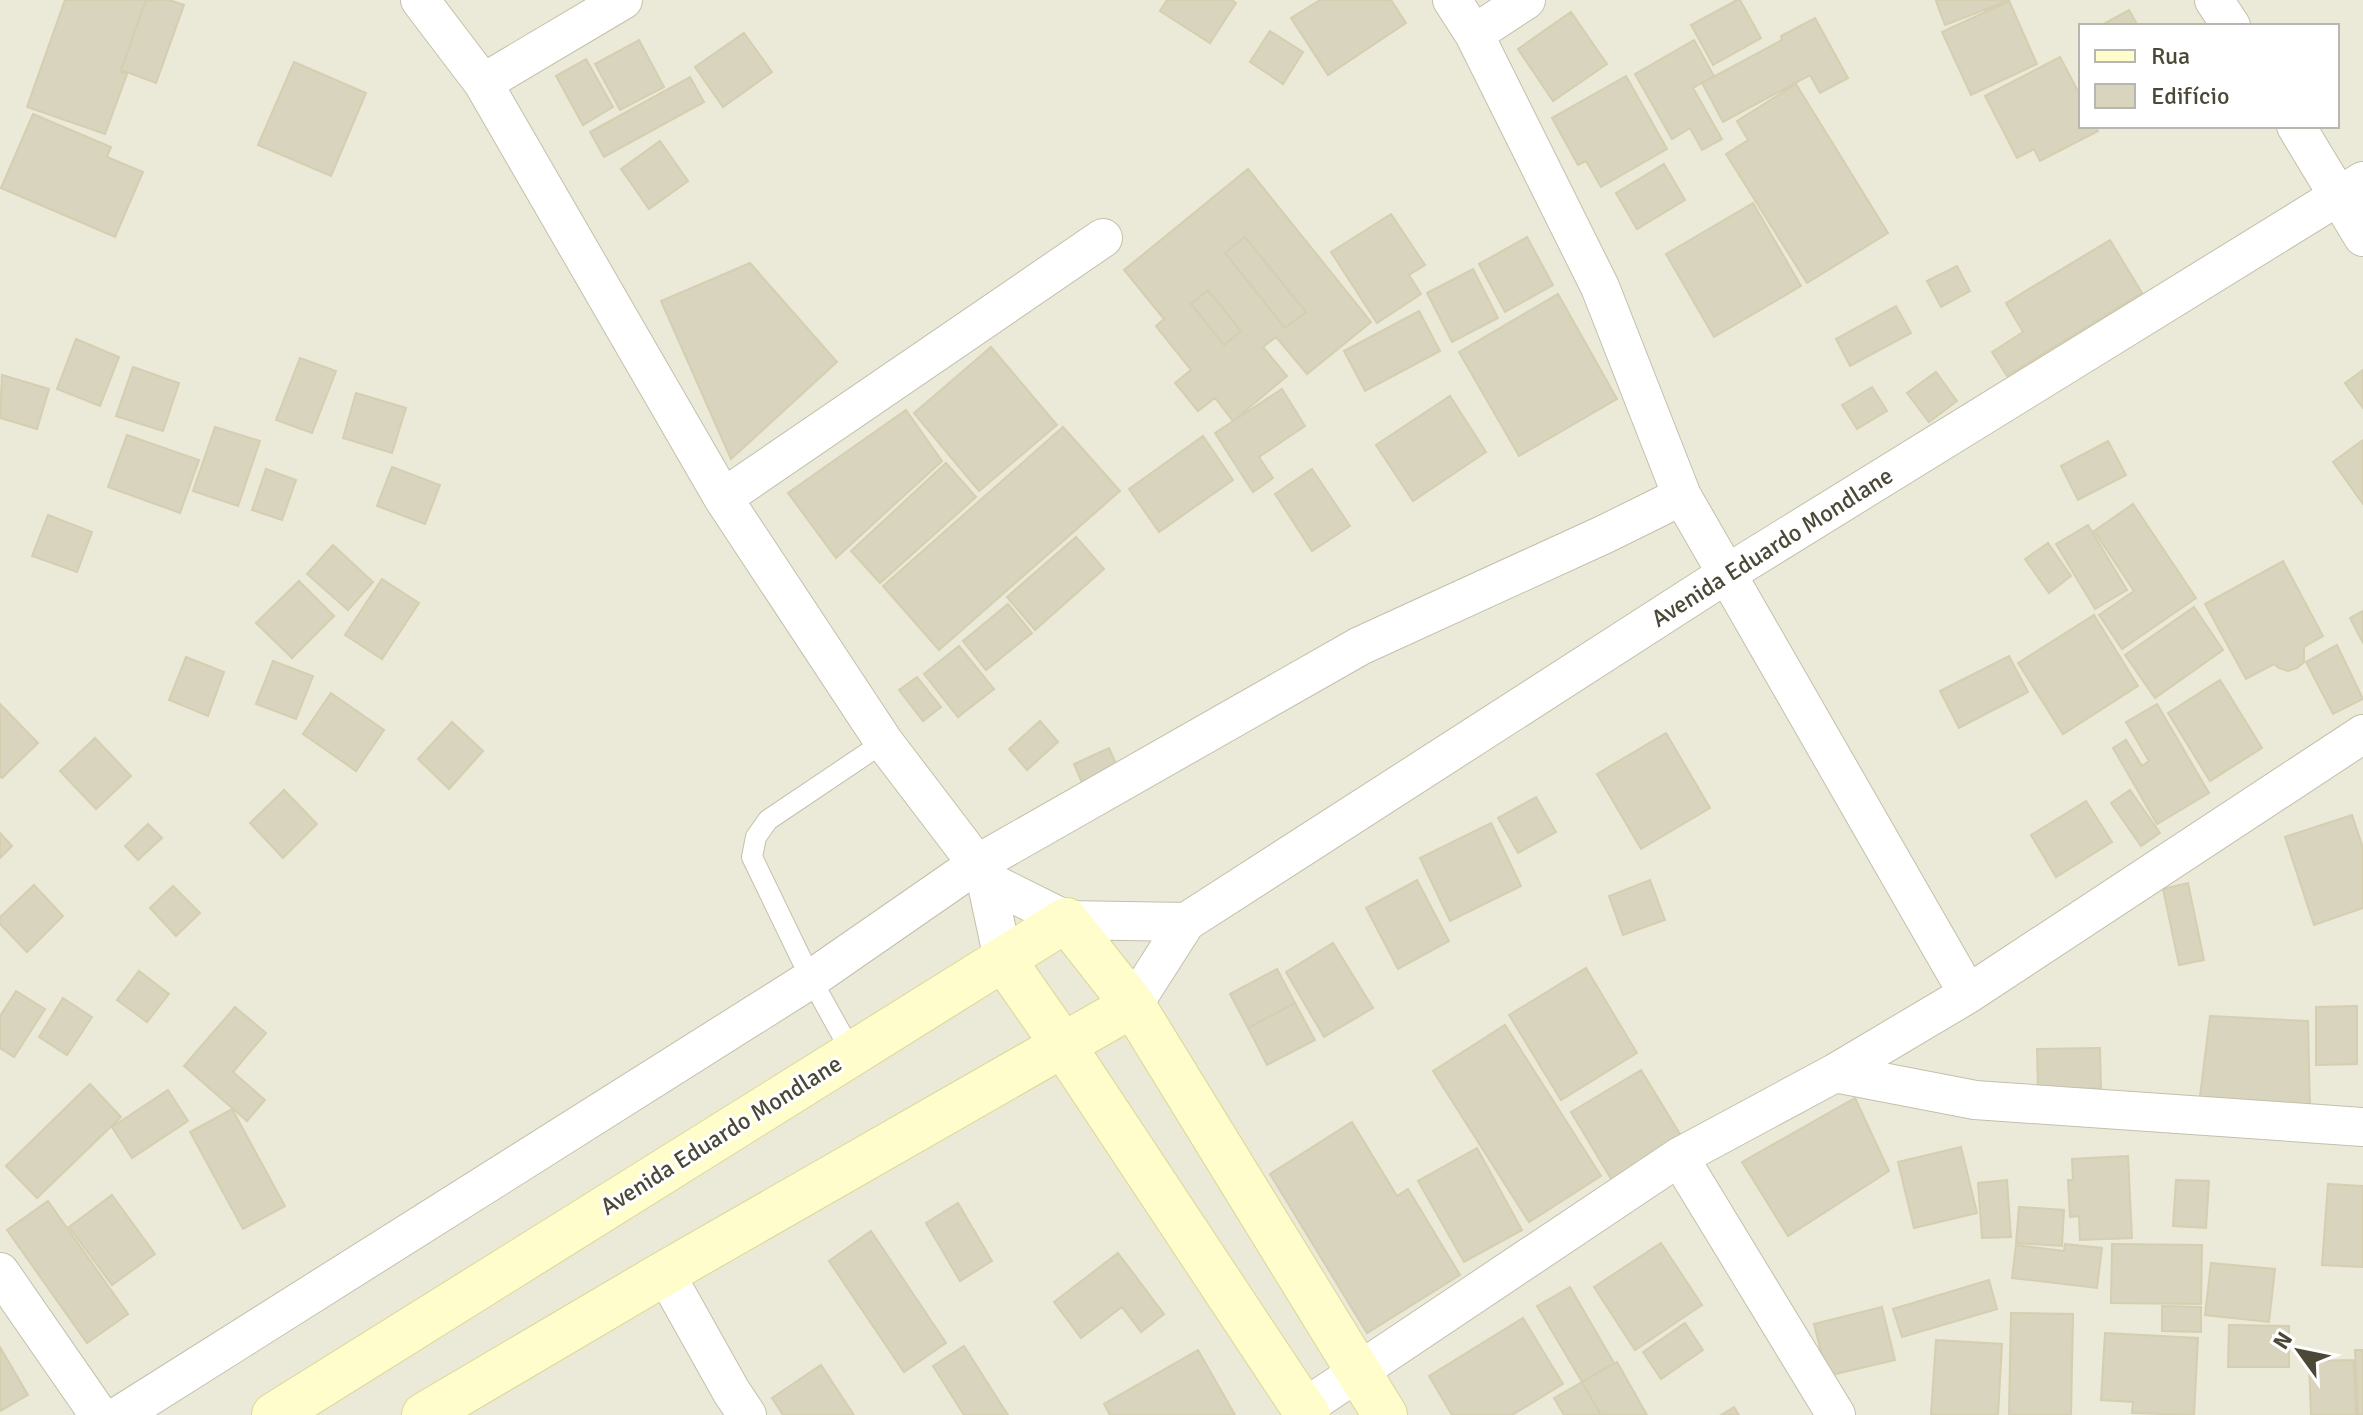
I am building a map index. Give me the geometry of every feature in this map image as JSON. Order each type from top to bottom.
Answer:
[{"type":"main road","name":"Avenida Eduardo Mondlane","points":[[274,1415],[1066,920]]},
{"type":"main road","points":[[1066,920],[1133,1005],[1385,1415]]},
{"type":"main road","points":[[1003,959],[1306,1411]]},
{"type":"main road","name":"Avenida Eduardo Mondlane","points":[[424,1415],[1133,1005]]},
{"type":"street","points":[[420,0],[483,83],[723,498],[884,742],[981,872],[1003,959]]},
{"type":"street","points":[[483,83],[623,0]]},
{"type":"street","points":[[1452,0],[1474,34],[1600,287],[1682,496],[1968,994]]},
{"type":"street","points":[[1474,34],[1526,0]]},
{"type":"street","points":[[2214,0],[2230,24]]},
{"type":"street","points":[[2298,128],[2351,188],[2363,237]]},
{"type":"street","name":"Avenida Eduardo Mondlane","points":[[1133,1005],[1186,922],[1728,573],[2351,188]]},
{"type":"street","points":[[723,498],[1103,238]]},
{"type":"street","points":[[120,1415],[981,872],[1360,646],[1682,496]]},
{"type":"street","points":[[1306,1411],[1358,1370],[1679,1157],[1835,1073],[1968,994],[2363,734]]},
{"type":"street","points":[[981,872],[1066,920],[1186,922]]},
{"type":"street","points":[[1835,1073],[1975,1100],[2363,1127]]},
{"type":"street","points":[[1679,1157],[1836,1415]]},
{"type":"street","points":[[0,1272],[99,1415]]},
{"type":"street","points":[[665,1273],[747,1415]]},
{"type":"lane","points":[[852,1053],[811,979],[752,857],[756,837],[768,820],[884,742]]},
{"type":"shaded area","points":[[0,0],[2363,0],[2363,1415],[0,1415]]},
{"type":"building","points":[[65,0],[146,0],[121,70],[127,74],[105,134],[27,107]]},
{"type":"building","points":[[146,0],[169,0],[184,5],[156,83],[121,70]]},
{"type":"building","points":[[1167,0],[1232,0],[1236,3],[1210,43],[1160,11]]},
{"type":"building","points":[[1320,0],[1391,0],[1406,23],[1328,75],[1291,18]]},
{"type":"building","points":[[1740,0],[1761,38],[1713,65],[1691,25]]},
{"type":"building","points":[[2010,0],[1945,25],[1936,1]]},
{"type":"building","points":[[2009,1],[2037,64],[1971,95],[1942,32]]},
{"type":"building","points":[[2129,10],[2137,24],[2104,24]]},
{"type":"building","points":[[1571,12],[1607,64],[1553,101],[1518,49]]},
{"type":"building","points":[[1815,18],[1848,78],[1820,93],[1810,75],[1723,122],[1702,83],[1782,40],[1781,36]]},
{"type":"building","points":[[1270,31],[1303,52],[1283,84],[1250,62]]},
{"type":"building","points":[[744,33],[772,72],[723,107],[695,67]]},
{"type":"building","points":[[639,40],[664,87],[620,110],[595,64]]},
{"type":"building","points":[[1694,40],[1714,76],[1693,88],[1722,139],[1702,150],[1690,128],[1672,139],[1635,74]]},
{"type":"building","points":[[2060,57],[2079,93],[2079,128],[2097,128],[2098,131],[2040,161],[2034,149],[2017,158],[1985,96]]},
{"type":"building","points":[[586,59],[613,107],[583,125],[556,76]]},
{"type":"building","points":[[294,62],[366,93],[331,176],[258,145]]},
{"type":"building","points":[[1626,76],[1667,149],[1601,187],[1586,161],[1578,165],[1552,118]]},
{"type":"building","points":[[690,77],[704,102],[604,157],[590,132]]},
{"type":"building","points":[[1796,84],[1888,233],[1807,283],[1726,154],[1748,140],[1737,121]]},
{"type":"building","points":[[33,114],[111,147],[107,157],[143,172],[115,237],[1,188]]},
{"type":"building","points":[[660,141],[688,181],[649,209],[621,169]]},
{"type":"building","points":[[1664,164],[1685,200],[1637,229],[1616,193]]},
{"type":"building","points":[[1248,169],[1371,322],[1307,374],[1276,337],[1263,347],[1287,376],[1233,421],[1215,398],[1198,411],[1175,383],[1191,370],[1156,326],[1164,319],[1124,270]],"holes":[[[1245,237],[1306,312],[1285,328],[1225,253]],[[1208,290],[1241,331],[1224,345],[1191,304]]]},
{"type":"building","points":[[1753,203],[1801,286],[1714,337],[1666,254]]},
{"type":"building","points":[[1391,214],[1425,265],[1409,275],[1421,294],[1377,323],[1331,252]]},
{"type":"building","points":[[1245,237],[1306,312],[1285,328],[1225,253]]},
{"type":"building","points":[[1527,237],[1553,285],[1505,312],[1479,264]]},
{"type":"building","points":[[2110,240],[2142,293],[2007,376],[1992,352],[2023,332],[2006,303]]},
{"type":"building","points":[[750,263],[837,362],[731,459],[661,301]]},
{"type":"building","points":[[1957,266],[1970,291],[1941,307],[1927,281]]},
{"type":"building","points":[[1473,269],[1498,318],[1452,342],[1427,293]]},
{"type":"building","points":[[1208,290],[1241,331],[1224,345],[1191,304]]},
{"type":"building","points":[[1558,294],[1617,399],[1519,456],[1459,352]]},
{"type":"building","points":[[1896,306],[1911,333],[1850,366],[1836,339]]},
{"type":"building","points":[[1419,311],[1440,351],[1365,391],[1344,351]]},
{"type":"building","points":[[76,339],[119,357],[100,406],[57,389]]},
{"type":"building","points":[[991,347],[1057,425],[979,491],[914,413]]},
{"type":"building","points":[[300,358],[336,371],[312,433],[276,420]]},
{"type":"building","points":[[133,367],[179,383],[163,431],[116,416]]},
{"type":"building","points":[[2363,370],[2363,408],[2345,383]]},
{"type":"building","points":[[1936,372],[1957,401],[1929,422],[1907,393]]},
{"type":"building","points":[[2,375],[49,389],[37,429],[0,418]]},
{"type":"building","points":[[1872,387],[1887,411],[1857,429],[1842,405]]},
{"type":"building","points":[[1282,389],[1305,426],[1259,457],[1273,478],[1253,492],[1215,433]]},
{"type":"building","points":[[356,393],[406,408],[392,453],[343,438]]},
{"type":"building","points":[[1450,396],[1486,452],[1413,501],[1376,445]]},
{"type":"building","points":[[906,410],[942,461],[836,558],[788,493]]},
{"type":"building","points":[[215,427],[260,441],[238,506],[193,491]]},
{"type":"building","points":[[1063,427],[1120,491],[939,650],[883,586]]},
{"type":"building","points":[[127,435],[199,460],[180,513],[108,487]]},
{"type":"building","points":[[1203,436],[1233,480],[1159,532],[1129,489]]},
{"type":"building","points":[[2363,440],[2363,504],[2333,462]]},
{"type":"building","points":[[2108,441],[2126,475],[2078,500],[2061,466]]},
{"type":"building","points":[[946,463],[976,497],[880,583],[851,551]]},
{"type":"building","points":[[392,467],[440,485],[425,524],[377,506]]},
{"type":"building","points":[[266,469],[296,480],[282,520],[252,510]]},
{"type":"building","points":[[1312,469],[1350,526],[1312,551],[1275,494]]},
{"type":"building","points":[[2133,504],[2196,598],[2122,649],[2099,615],[2134,591],[2094,531]]},
{"type":"building","points":[[48,515],[92,532],[77,572],[32,556]]},
{"type":"building","points":[[2088,525],[2127,590],[2095,609],[2056,544]]},
{"type":"building","points":[[1076,537],[1104,569],[1035,630],[1007,597]]},
{"type":"building","points":[[2048,543],[2071,576],[2049,593],[2025,559]]},
{"type":"building","points":[[333,545],[373,582],[348,610],[307,574]]},
{"type":"building","points":[[2283,561],[2323,636],[2304,647],[2304,662],[2297,668],[2288,671],[2274,664],[2246,679],[2205,604]]},
{"type":"building","points":[[382,579],[419,603],[382,659],[345,635]]},
{"type":"building","points":[[299,581],[334,616],[292,658],[256,623]]},
{"type":"building","points":[[1008,604],[1032,633],[986,670],[963,641]]},
{"type":"building","points":[[2194,607],[2223,650],[2155,698],[2125,655]]},
{"type":"building","points":[[2363,611],[2363,643],[2350,618]]},
{"type":"building","points":[[2094,615],[2138,686],[2063,734],[2018,663]]},
{"type":"building","points":[[2337,645],[2363,699],[2333,714],[2306,662]]},
{"type":"building","points":[[959,646],[994,689],[958,717],[924,674]]},
{"type":"building","points":[[2009,656],[2028,692],[1959,728],[1940,691]]},
{"type":"building","points":[[186,657],[224,672],[208,716],[169,700]]},
{"type":"building","points":[[273,661],[313,676],[296,719],[256,704]]},
{"type":"building","points":[[917,677],[941,707],[923,721],[899,690]]},
{"type":"building","points":[[2220,680],[2262,748],[2210,781],[2168,713]]},
{"type":"building","points":[[331,693],[384,730],[356,771],[303,734]]},
{"type":"building","points":[[0,704],[38,743],[2,778],[0,776]]},
{"type":"building","points":[[2157,704],[2209,793],[2157,824],[2113,748],[2126,740],[2142,766],[2149,761],[2126,722]]},
{"type":"building","points":[[1040,721],[1058,742],[1027,770],[1009,749]]},
{"type":"building","points":[[452,722],[483,751],[449,789],[418,759]]},
{"type":"building","points":[[1666,733],[1710,808],[1641,849],[1597,774]]},
{"type":"building","points":[[95,738],[131,776],[96,809],[60,771]]},
{"type":"building","points":[[1109,748],[1121,775],[1085,790],[1074,764]]},
{"type":"building","points":[[284,790],[317,824],[283,858],[250,823]]},
{"type":"building","points":[[2130,790],[2160,833],[2141,846],[2111,803]]},
{"type":"building","points":[[1536,797],[1556,832],[1518,853],[1498,818]]},
{"type":"building","points":[[2086,801],[2112,842],[2056,877],[2031,835]]},
{"type":"building","points":[[2352,815],[2363,848],[2363,908],[2314,925],[2285,837]]},
{"type":"building","points":[[1491,823],[1521,886],[1450,921],[1420,858]]},
{"type":"building","points":[[148,824],[162,838],[138,860],[125,846]]},
{"type":"building","points":[[0,833],[12,846],[0,858]]},
{"type":"building","points":[[1417,880],[1449,941],[1398,969],[1366,908]]},
{"type":"building","points":[[1650,880],[1665,920],[1623,935],[1609,896]]},
{"type":"building","points":[[2188,883],[2204,960],[2179,965],[2163,889]]},
{"type":"building","points":[[34,885],[63,916],[27,952],[0,924],[0,917]]},
{"type":"building","points":[[173,886],[200,913],[176,936],[150,908]]},
{"type":"building","points":[[1333,943],[1373,1008],[1324,1037],[1286,972]]},
{"type":"building","points":[[1586,968],[1637,1053],[1561,1100],[1509,1015]]},
{"type":"building","points":[[1277,969],[1295,1003],[1248,1028],[1230,994]]},
{"type":"building","points":[[139,971],[169,994],[147,1022],[117,1000]]},
{"type":"building","points":[[16,991],[45,1009],[14,1057],[0,1048],[0,1016]]},
{"type":"building","points":[[63,998],[92,1017],[67,1055],[39,1037]]},
{"type":"building","points":[[1295,1003],[1315,1040],[1267,1065],[1248,1028]]},
{"type":"building","points":[[2357,1006],[2357,1064],[2316,1065],[2316,1007]]},
{"type":"building","points":[[235,1007],[266,1033],[233,1072],[265,1100],[247,1121],[184,1066]]},
{"type":"building","points":[[2210,1016],[2308,1021],[2310,1109],[2199,1104]]},
{"type":"building","points":[[1505,1025],[1601,1176],[1529,1222],[1433,1071]]},
{"type":"building","points":[[2100,1048],[2101,1088],[2038,1090],[2037,1049]]},
{"type":"building","points":[[1641,1070],[1683,1139],[1613,1182],[1571,1112]]},
{"type":"building","points":[[90,1084],[121,1117],[37,1198],[6,1166]]},
{"type":"building","points":[[168,1090],[188,1121],[132,1158],[112,1127]]},
{"type":"building","points":[[1855,1098],[1889,1171],[1788,1236],[1742,1162]]},
{"type":"building","points":[[232,1109],[285,1206],[243,1229],[190,1132]]},
{"type":"building","points":[[1352,1122],[1397,1196],[1408,1189],[1460,1275],[1367,1333],[1270,1174]]},
{"type":"building","points":[[1961,1147],[1977,1213],[1914,1228],[1898,1162]]},
{"type":"building","points":[[1477,1148],[1522,1230],[1464,1262],[1418,1181]]},
{"type":"building","points":[[2128,1156],[2132,1238],[2080,1240],[2079,1216],[2070,1217],[2068,1180],[2073,1180],[2072,1159]]},
{"type":"building","points":[[2007,1180],[2011,1237],[1982,1238],[1978,1183]]},
{"type":"building","points":[[2176,1180],[2209,1181],[2206,1228],[2173,1226]]},
{"type":"building","points":[[2328,1184],[2363,1186],[2363,1267],[2322,1265]]},
{"type":"building","points":[[112,1195],[155,1254],[112,1285],[69,1227]]},
{"type":"building","points":[[48,1201],[128,1314],[87,1343],[7,1230]]},
{"type":"building","points":[[958,1203],[992,1261],[960,1281],[926,1223]]},
{"type":"building","points":[[2019,1207],[2064,1210],[2062,1246],[2016,1243]]},
{"type":"building","points":[[871,1231],[946,1343],[904,1372],[829,1261]]},
{"type":"building","points":[[1661,1243],[1702,1305],[1635,1350],[1594,1287]]},
{"type":"building","points":[[2065,1244],[2102,1248],[2097,1288],[2012,1278],[2016,1245],[2064,1251]]},
{"type":"building","points":[[2112,1244],[2202,1245],[2201,1304],[2111,1303]]},
{"type":"building","points":[[1118,1253],[1164,1314],[1141,1332],[1122,1307],[1081,1338],[1054,1302]]},
{"type":"building","points":[[2211,1263],[2275,1269],[2269,1322],[2205,1315]]},
{"type":"building","points":[[1989,1280],[1997,1309],[1902,1337],[1893,1309]]},
{"type":"building","points":[[1570,1287],[1614,1363],[1582,1382],[1537,1306]]},
{"type":"building","points":[[2162,1306],[2201,1307],[2201,1332],[2162,1331]]},
{"type":"building","points":[[1882,1307],[1895,1360],[1827,1376],[1814,1324]]},
{"type":"building","points":[[2011,1313],[2073,1314],[2071,1415],[2009,1415]]},
{"type":"building","points":[[1523,1318],[1563,1384],[1512,1415],[1452,1415],[1429,1376]]},
{"type":"building","points":[[1685,1323],[1703,1350],[1661,1379],[1643,1352]]},
{"type":"building","points":[[2229,1325],[2289,1326],[2289,1367],[2228,1367]]},
{"type":"building","points":[[2105,1333],[2198,1338],[2194,1415],[2132,1413],[2133,1402],[2101,1400]]},
{"type":"building","points":[[1936,1340],[2002,1344],[1998,1415],[1931,1415]]},
{"type":"building","points":[[964,1346],[1008,1415],[964,1415],[933,1366]]},
{"type":"building","points":[[0,1347],[28,1395],[0,1411]]},
{"type":"building","points":[[1198,1350],[1235,1415],[1110,1415],[1104,1404]]},
{"type":"building","points":[[2355,1350],[2363,1350],[2363,1415],[2358,1415]]},
{"type":"building","points":[[2354,1360],[2356,1415],[2311,1415],[2309,1361]]},
{"type":"building","points":[[1617,1362],[1647,1415],[1601,1415],[1582,1382]]},
{"type":"building","points":[[821,1365],[854,1415],[783,1415],[772,1398]]},
{"type":"building","points":[[1582,1382],[1601,1415],[1564,1415],[1554,1398]]},
{"type":"building","points":[[1734,1407],[1739,1415],[1721,1415]]}]
